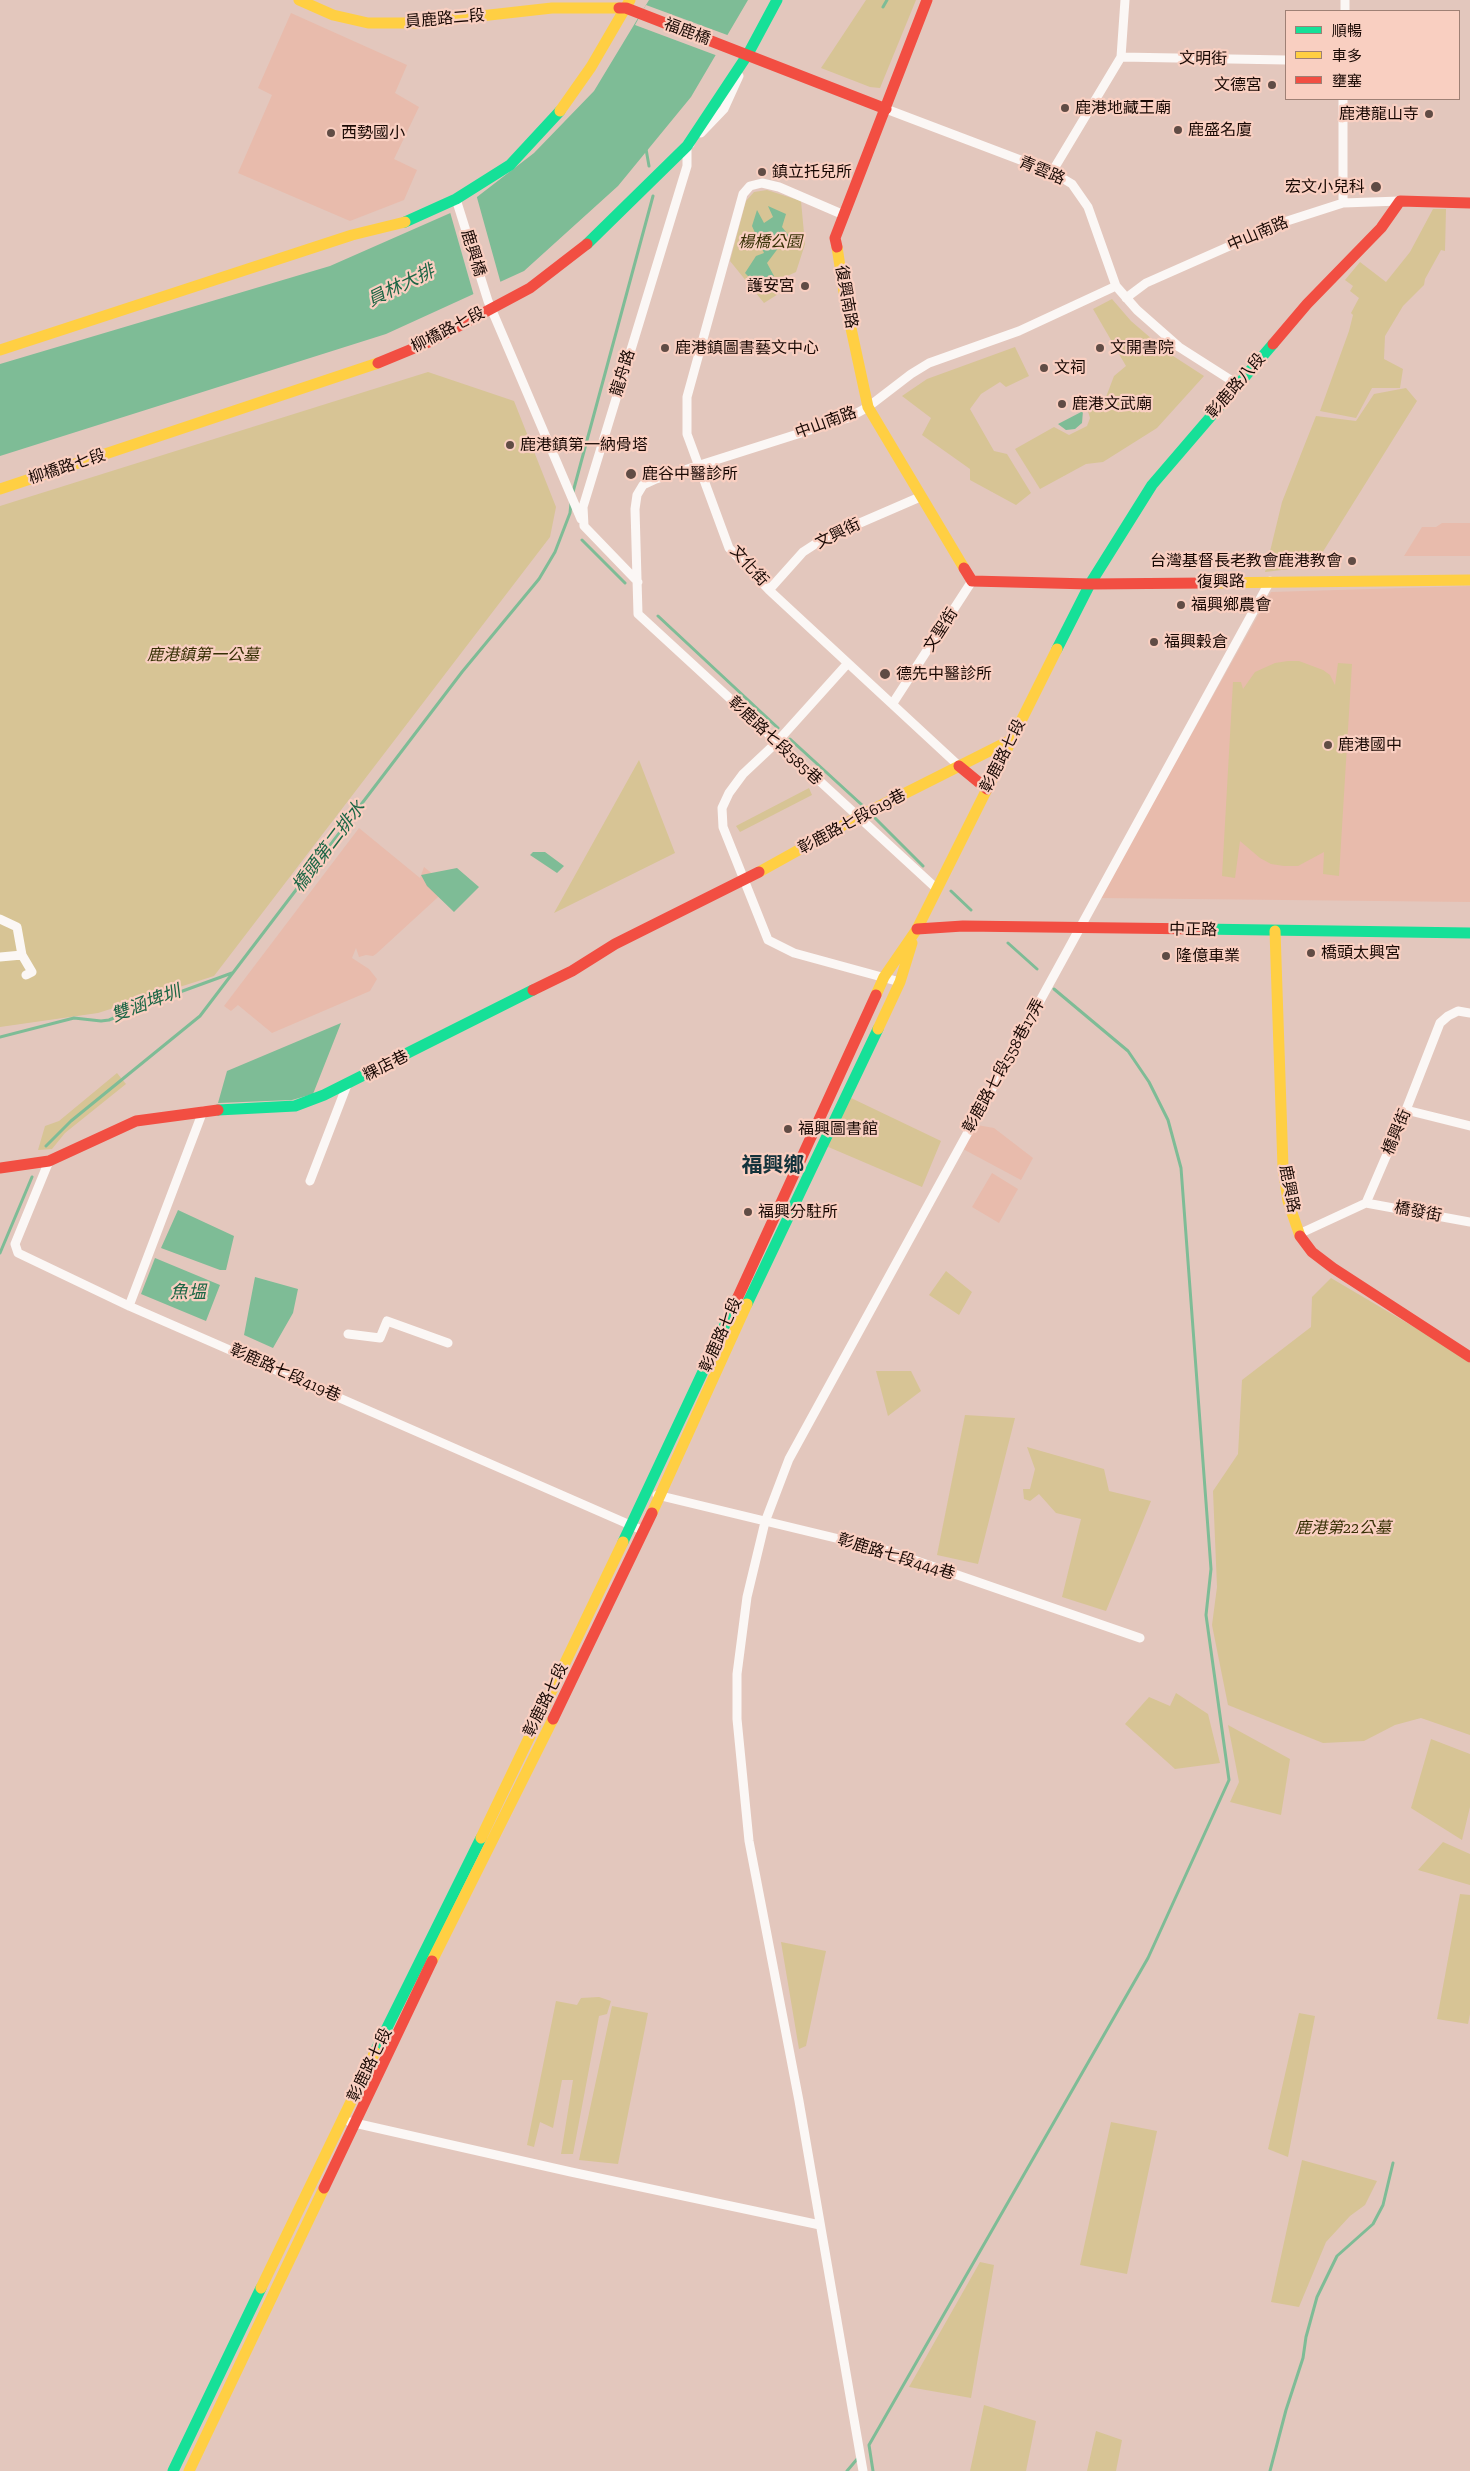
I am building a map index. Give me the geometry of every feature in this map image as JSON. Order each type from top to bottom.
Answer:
[{"type":"main road","name":"員鹿路二段","points":[[299,0],[333,15],[368,23],[418,23],[552,8],[628,4]]},
{"type":"main road","name":"柳橋路七段","points":[[0,488],[370,366],[429,342],[490,305],[530,288],[586,245],[687,146],[748,54],[777,0]]},
{"type":"main road","name":"復興南路","points":[[927,0],[836,238],[846,304],[868,407],[920,497],[972,581]]},
{"type":"main road","name":"福鹿橋","points":[[628,4],[640,14],[762,60]]},
{"type":"main road","points":[[0,350],[352,235],[404,222],[458,202],[510,165],[542,132],[566,104],[591,67],[628,4]]},
{"type":"main road","name":"青雲路","points":[[762,60],[886,109]]},
{"type":"main road","points":[[1400,201],[1470,203]]},
{"type":"main road","name":"彰鹿路八段","points":[[1090,584],[1152,485],[1307,304],[1381,228],[1400,201]]},
{"type":"main road","name":"復興路","points":[[972,581],[1090,584],[1470,580]]},
{"type":"main road","name":"彰鹿路七段","points":[[189,2471],[349,2121],[723,1331],[884,977],[917,929],[1090,584]]},
{"type":"main road","name":"彰鹿路七段619巷","points":[[745,880],[858,817],[1011,740]]},
{"type":"main road","name":"文化街","points":[[959,766],[987,789]]},
{"type":"main road","name":"粿店巷","points":[[0,1168],[49,1161],[136,1121],[204,1111],[294,1106],[347,1086],[572,971],[615,944],[745,880]]},
{"type":"main road","name":"中正路","points":[[917,929],[963,926],[1470,933]]},
{"type":"main road","name":"彰鹿路七段","points":[[173,2471],[644,1531],[785,1222],[900,982],[917,929]]},
{"type":"main road","name":"鹿興路","points":[[1275,931],[1283,1167],[1288,1201],[1300,1234],[1312,1252],[1333,1268],[1470,1356]]},
{"type":"street","points":[[1052,172],[1121,57],[1125,0]]},
{"type":"street","name":"文明街","points":[[1121,57],[1285,60]]},
{"type":"street","points":[[1343,203],[1344,100]]},
{"type":"street","name":"青雲路","points":[[886,109],[1052,172],[1072,184],[1081,194],[1088,207],[1116,286],[1126,298],[1179,347],[1237,384]]},
{"type":"street","name":"龍舟路","points":[[584,526],[583,507],[586,494],[687,166],[687,146]]},
{"type":"street","name":"文化街","points":[[844,215],[779,187],[762,182],[750,186],[744,194],[687,397],[687,434],[729,548],[769,590],[959,766]]},
{"type":"street","name":"中山南路","points":[[1126,298],[1146,283],[1284,222],[1343,203],[1400,201]]},
{"type":"street","name":"鹿興橋","points":[[458,202],[490,305],[584,526]]},
{"type":"street","name":"中山南路","points":[[638,582],[635,509],[637,495],[643,484],[697,464],[848,418],[868,407],[911,374],[929,363],[1019,331],[1092,295],[1116,286]]},
{"type":"street","name":"文興街","points":[[769,590],[803,552],[823,539],[920,497]]},
{"type":"street","points":[[584,526],[638,582]]},
{"type":"street","name":"文聖街","points":[[893,703],[972,581]]},
{"type":"street","name":"彰鹿路七段558巷17弄","points":[[863,2471],[799,2101],[749,1841],[741,1780],[737,1719],[737,1674],[747,1597],[765,1522],[782,1475],[796,1446],[1270,581]]},
{"type":"street","name":"彰鹿路七段585巷","points":[[638,582],[638,614],[776,743],[937,889]]},
{"type":"street","points":[[848,663],[776,743],[743,774],[729,793],[722,808],[723,826],[768,940],[781,948],[900,982]]},
{"type":"street","points":[[0,919],[17,927],[22,954],[32,972]]},
{"type":"street","points":[[0,957],[22,954]]},
{"type":"street","name":"橋興街","points":[[1366,1203],[1406,1110],[1425,1057],[1440,1023],[1458,1011],[1470,1013]]},
{"type":"street","points":[[310,1180],[347,1086]]},
{"type":"street","points":[[1406,1110],[1470,1126]]},
{"type":"street","points":[[129,1306],[204,1111]]},
{"type":"street","name":"彰鹿路七段419巷","points":[[49,1161],[15,1244],[18,1253],[129,1306],[644,1531]]},
{"type":"street","points":[[1300,1234],[1366,1203]]},
{"type":"street","name":"橋發街","points":[[1366,1203],[1470,1222]]},
{"type":"street","points":[[348,1334],[380,1338],[388,1322],[448,1343]]},
{"type":"street","name":"彰鹿路七段444巷","points":[[647,1493],[885,1550],[1140,1638]]},
{"type":"street","points":[[349,2121],[820,2225]]},
{"type":"shaded area","name":"西勢國小","points":[[291,13],[407,65],[395,93],[419,107],[394,159],[417,170],[404,200],[350,221],[238,173],[272,95],[258,88]]},
{"type":"shaded area","points":[[1442,523],[1470,523],[1470,556],[1404,556],[1422,527],[1436,527]]},
{"type":"shaded area","name":"鹿港國中","points":[[1470,586],[1470,902],[1100,898],[1271,592]]},
{"type":"shaded area","points":[[359,828],[420,878],[424,867],[449,887],[373,956],[359,957],[356,948],[352,958],[369,969],[377,979],[370,991],[272,1033],[238,1005],[231,1011],[224,1006]]},
{"type":"shaded area","points":[[977,1125],[994,1128],[1033,1158],[1021,1180],[963,1149]]},
{"type":"shaded area","points":[[992,1173],[1018,1189],[999,1223],[972,1207]]},
{"type":"green space","points":[[866,0],[916,0],[880,88],[870,87],[821,68]]},
{"type":"green space","name":"楊橋公園","points":[[767,190],[801,201],[805,244],[796,272],[785,277],[783,291],[764,303],[730,261],[746,201],[754,192]]},
{"type":"green space","points":[[1433,209],[1446,209],[1445,251],[1441,250],[1425,279],[1424,285],[1403,306],[1385,336],[1384,359],[1403,369],[1400,388],[1372,388],[1356,418],[1320,411],[1349,331],[1353,315],[1351,313],[1359,298],[1350,291],[1353,286],[1345,280],[1360,262],[1386,282],[1410,252]]},
{"type":"green space","points":[[1112,299],[1131,321],[1167,352],[1204,376],[1157,428],[1103,462],[1086,464],[1040,489],[1015,449],[1054,427],[1069,435],[1087,426],[1090,418],[1087,408],[1106,397],[1114,376],[1126,366],[1093,309]]},
{"type":"green space","points":[[1015,347],[1029,376],[1006,387],[1000,382],[981,394],[970,409],[994,451],[1007,454],[1031,493],[1016,505],[970,480],[970,469],[922,435],[931,418],[902,396],[927,379]]},
{"type":"green space","name":"鹿港鎮第一公墓","points":[[428,372],[514,401],[556,507],[550,537],[214,976],[98,1013],[0,1027],[0,506]]},
{"type":"green space","points":[[1406,388],[1417,401],[1314,566],[1265,572],[1282,502],[1316,416],[1356,421],[1374,394]]},
{"type":"green space","points":[[1299,661],[1323,670],[1330,675],[1335,685],[1338,663],[1352,664],[1339,876],[1323,874],[1324,852],[1298,866],[1284,866],[1271,864],[1260,858],[1240,841],[1235,878],[1222,876],[1233,682],[1241,682],[1243,689],[1255,672],[1275,663]]},
{"type":"green space","points":[[639,760],[675,853],[554,913]]},
{"type":"green space","points":[[809,788],[812,795],[740,832],[736,826]]},
{"type":"green space","points":[[117,1073],[126,1084],[65,1133],[52,1149],[38,1150],[45,1126],[59,1121]]},
{"type":"green space","points":[[849,1097],[941,1141],[922,1187],[826,1146]]},
{"type":"green space","points":[[946,1271],[972,1292],[959,1315],[929,1295]]},
{"type":"green space","name":"鹿港第22公墓","points":[[1331,1278],[1436,1340],[1470,1363],[1470,1735],[1421,1718],[1395,1725],[1364,1741],[1323,1743],[1228,1705],[1212,1625],[1217,1587],[1213,1491],[1238,1454],[1242,1380],[1311,1327],[1312,1297]]},
{"type":"green space","points":[[876,1371],[911,1371],[921,1391],[888,1416]]},
{"type":"green space","points":[[965,1415],[1015,1418],[978,1564],[937,1555]]},
{"type":"green space","points":[[1027,1447],[1104,1469],[1109,1491],[1151,1501],[1106,1611],[1062,1597],[1081,1519],[1056,1513],[1039,1494],[1030,1501],[1024,1499],[1023,1489],[1030,1489],[1035,1469]]},
{"type":"green space","points":[[1176,1693],[1208,1714],[1220,1763],[1175,1769],[1125,1724],[1149,1697],[1170,1706]]},
{"type":"green space","points":[[1228,1725],[1290,1759],[1281,1815],[1230,1802],[1239,1782]]},
{"type":"green space","points":[[1431,1739],[1470,1754],[1470,1807],[1462,1840],[1411,1808]]},
{"type":"green space","points":[[1443,1842],[1470,1854],[1470,1885],[1418,1870]]},
{"type":"green space","points":[[1460,1894],[1470,1895],[1470,2014],[1468,2024],[1437,2019]]},
{"type":"green space","points":[[781,1942],[826,1951],[806,2046],[799,2049]]},
{"type":"green space","points":[[599,1997],[611,2001],[607,2014],[599,2016],[573,2154],[561,2154],[573,2080],[562,2080],[553,2128],[540,2122],[534,2147],[527,2145],[556,2001],[577,2005],[581,1998]]},
{"type":"green space","points":[[612,2006],[648,2013],[618,2164],[579,2160]]},
{"type":"green space","points":[[1299,2013],[1315,2016],[1288,2157],[1268,2149]]},
{"type":"green space","points":[[1111,2122],[1157,2131],[1127,2274],[1080,2265]]},
{"type":"green space","points":[[1302,2160],[1377,2181],[1365,2205],[1350,2216],[1326,2242],[1299,2307],[1271,2302]]},
{"type":"green space","points":[[980,2262],[994,2265],[971,2398],[909,2387]]},
{"type":"green space","points":[[984,2405],[1036,2421],[1026,2471],[970,2471]]},
{"type":"green space","points":[[1096,2431],[1122,2440],[1116,2471],[1087,2471]]},
{"type":"water","name":"員林大排","points":[[649,0],[748,0],[691,97],[618,186],[524,271],[386,334],[0,456],[0,364],[330,266],[464,207],[534,153],[594,91]]},
{"type":"water","points":[[768,206],[786,214],[782,227],[790,237],[789,246],[779,247],[767,263],[774,276],[764,282],[760,277],[754,282],[745,273],[756,256],[764,253],[752,226],[757,210],[764,223],[773,217]]},
{"type":"water","points":[[1083,411],[1082,423],[1075,429],[1066,430],[1058,424]]},
{"type":"water","points":[[533,852],[545,852],[564,866],[557,873],[530,855]]},
{"type":"water","points":[[457,868],[479,887],[454,912],[427,886],[421,875]]},
{"type":"water","points":[[341,1023],[313,1094],[292,1100],[218,1103],[227,1071]]},
{"type":"water","name":"魚塭","points":[[178,1210],[234,1236],[226,1270],[220,1270],[161,1248]]},
{"type":"water","name":"魚塭","points":[[155,1258],[220,1285],[206,1321],[141,1294]]},
{"type":"water","points":[[255,1277],[298,1289],[293,1313],[273,1348],[244,1335]]},
{"type":"pier","points":[[646,5],[730,36],[718,56],[635,25]]},
{"type":"pier","points":[[476,194],[501,284],[474,296],[450,212]]},
{"type":"waterway","points":[[883,7],[887,0]]},
{"type":"waterway","points":[[646,149],[649,166]]},
{"type":"waterway","points":[[573,492],[653,196]]},
{"type":"waterway","name":"橋頭第二排水","points":[[46,1146],[71,1121],[200,1016],[462,672],[539,579],[555,552],[570,513],[571,503]]},
{"type":"waterway","points":[[582,540],[625,583]]},
{"type":"waterway","points":[[658,616],[778,728]]},
{"type":"waterway","points":[[790,739],[862,805]]},
{"type":"waterway","points":[[875,818],[923,866]]},
{"type":"waterway","points":[[951,891],[971,910]]},
{"type":"waterway","points":[[1008,943],[1037,969]]},
{"type":"waterway","name":"雙涵埤圳","points":[[0,1037],[74,1018],[109,1020],[121,1015],[134,1006],[147,1004],[232,973]]},
{"type":"waterway","points":[[873,2471],[869,2445],[1148,1958],[1229,1780],[1206,1615],[1211,1569],[1181,1168],[1168,1120],[1149,1082],[1128,1051],[1054,989]]},
{"type":"waterway","name":"橋頭第二排水","points":[[0,1253],[32,1177]]},
{"type":"waterway","points":[[1270,2471],[1286,2410],[1303,2358],[1306,2337],[1317,2297],[1337,2256],[1373,2224],[1383,2205],[1393,2163]]},
{"type":"waterway","points":[[847,2471],[858,2458]]},
{"type":"traffic: fast","points":[[587,244],[687,146],[748,54],[777,0]]},
{"type":"traffic: fast","points":[[405,222],[456,199],[510,165],[560,111]]},
{"type":"traffic: fast","points":[[1057,649],[1090,584],[1152,485],[1273,344]]},
{"type":"traffic: fast","points":[[1200,929],[1470,933]]},
{"type":"traffic: fast","points":[[218,1110],[295,1106],[324,1095],[533,990]]},
{"type":"traffic: fast","points":[[747,1304],[878,1029]]},
{"type":"traffic: fast","points":[[623,1542],[737,1299]]},
{"type":"traffic: fast","points":[[375,2052],[481,1838]]},
{"type":"traffic: fast","points":[[173,2471],[261,2288]]},
{"type":"traffic: slow","points":[[299,0],[333,15],[368,23],[418,23],[552,8],[619,8]]},
{"type":"traffic: slow","points":[[560,111],[591,67],[630,0]]},
{"type":"traffic: slow","points":[[0,350],[352,235],[405,222]]},
{"type":"traffic: slow","points":[[837,247],[846,305],[868,407],[964,568]]},
{"type":"traffic: slow","points":[[0,489],[378,363]]},
{"type":"traffic: slow","points":[[1207,583],[1470,580]]},
{"type":"traffic: slow","points":[[876,995],[884,977],[917,929],[1057,649]]},
{"type":"traffic: slow","points":[[759,872],[858,817],[1011,740]]},
{"type":"traffic: slow","points":[[1275,931],[1283,1167],[1288,1201],[1300,1236]]},
{"type":"traffic: slow","points":[[878,1029],[900,982],[912,943]]},
{"type":"traffic: slow","points":[[652,1513],[747,1304]]},
{"type":"traffic: slow","points":[[481,1838],[623,1542]]},
{"type":"traffic: slow","points":[[432,1961],[553,1719]]},
{"type":"traffic: slow","points":[[261,2288],[375,2052]]},
{"type":"traffic: slow","points":[[189,2471],[324,2188]]},
{"type":"traffic: jam","points":[[837,247],[835,238],[927,0]]},
{"type":"traffic: jam","points":[[619,8],[626,8],[886,109]]},
{"type":"traffic: jam","points":[[1273,344],[1307,304],[1381,228],[1400,201],[1470,203]]},
{"type":"traffic: jam","points":[[378,363],[429,342],[530,288],[587,244]]},
{"type":"traffic: jam","points":[[964,568],[972,581],[1090,584],[1207,583]]},
{"type":"traffic: jam","points":[[959,766],[987,789]]},
{"type":"traffic: jam","points":[[533,990],[572,971],[615,944],[759,872]]},
{"type":"traffic: jam","points":[[917,929],[963,926],[1200,929]]},
{"type":"traffic: jam","points":[[737,1299],[876,995]]},
{"type":"traffic: jam","points":[[0,1168],[49,1161],[136,1121],[218,1110]]},
{"type":"traffic: jam","points":[[1300,1236],[1312,1252],[1333,1268],[1470,1357]]},
{"type":"traffic: jam","points":[[553,1719],[652,1513]]},
{"type":"traffic: jam","points":[[324,2188],[432,1961]]},
{"type":"place","name":"文德宮","points":[[1272,85]]},
{"type":"place","name":"鹿港地藏王廟","points":[[1065,108]]},
{"type":"place","name":"鹿港龍山寺","points":[[1429,114]]},
{"type":"place","name":"鹿盛名廈","points":[[1178,130]]},
{"type":"place","name":"西勢國小","points":[[331,133]]},
{"type":"place","name":"鎮立托兒所","points":[[762,172]]},
{"type":"place","name":"宏文小兒科","points":[[1376,187]]},
{"type":"place","name":"護安宮","points":[[805,286]]},
{"type":"place","name":"鹿港鎮圖書藝文中心","points":[[665,348]]},
{"type":"place","name":"文開書院","points":[[1100,348]]},
{"type":"place","name":"文祠","points":[[1044,368]]},
{"type":"place","name":"鹿港文武廟","points":[[1062,404]]},
{"type":"place","name":"鹿港鎮第一納骨塔","points":[[510,445]]},
{"type":"place","name":"鹿谷中醫診所","points":[[631,474]]},
{"type":"place","name":"台灣基督長老教會鹿港教會","points":[[1352,561]]},
{"type":"place","name":"福興鄉農會","points":[[1181,605]]},
{"type":"place","name":"福興穀倉","points":[[1154,642]]},
{"type":"place","name":"德先中醫診所","points":[[885,674]]},
{"type":"place","name":"鹿港國中","points":[[1328,745]]},
{"type":"place","name":"橋頭太興宮","points":[[1311,953]]},
{"type":"place","name":"隆億車業","points":[[1166,956]]},
{"type":"place","name":"福興圖書館","points":[[788,1129]]},
{"type":"place","name":"福興分駐所","points":[[748,1212]]},
{"type":"district","name":"福興鄉","points":[[773,1166]]}]
